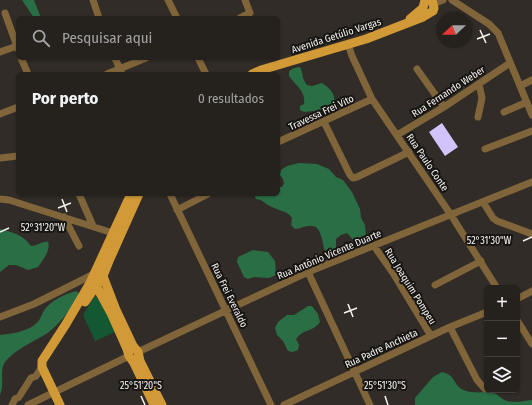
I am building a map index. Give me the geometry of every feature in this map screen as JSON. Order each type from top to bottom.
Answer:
[{"type":"main road","name":"Avenida Getúlio Vargas","points":[[258,72],[348,44],[403,24],[428,5]]},
{"type":"main road","points":[[117,234],[130,196]]},
{"type":"main road","points":[[60,405],[42,366],[42,361],[95,279],[138,196]]},
{"type":"main road","points":[[95,279],[110,293],[154,405]]},
{"type":"main road","points":[[95,279],[101,297],[162,405]]},
{"type":"main road","points":[[101,297],[104,292],[110,293]]},
{"type":"street","points":[[92,0],[99,16]]},
{"type":"street","points":[[168,0],[176,16]]},
{"type":"street","points":[[244,16],[250,13],[245,0]]},
{"type":"street","name":"Avenida Getúlio Vargas","points":[[428,5],[443,0]]},
{"type":"street","points":[[452,0],[489,24],[498,33],[532,115]]},
{"type":"street","points":[[5,13],[16,44]]},
{"type":"street","name":"Rua Paulo Conte","points":[[348,44],[372,99],[409,152],[496,285]]},
{"type":"street","points":[[0,52],[16,47]]},
{"type":"street","points":[[23,60],[27,72]]},
{"type":"street","points":[[116,60],[120,72],[142,60]]},
{"type":"street","points":[[199,60],[205,72]]},
{"type":"street","name":"Rua Fernando Weber","points":[[397,135],[444,107],[510,63]]},
{"type":"street","points":[[417,69],[444,107]]},
{"type":"street","points":[[520,86],[532,80]]},
{"type":"street","points":[[478,117],[482,98],[479,84]]},
{"type":"street","name":"Travessa Frei Vito","points":[[280,141],[372,99]]},
{"type":"street","points":[[504,112],[527,102]]},
{"type":"street","points":[[0,114],[16,108]]},
{"type":"street","points":[[324,122],[350,175],[353,178],[409,152]]},
{"type":"street","points":[[485,149],[532,131]]},
{"type":"street","points":[[0,158],[16,156]]},
{"type":"street","name":"Rua Antônio Vicente Duarte","points":[[28,405],[308,272],[532,182]]},
{"type":"street","points":[[80,196],[93,226]]},
{"type":"street","name":"Rua Frei Everaldo","points":[[171,196],[271,405]]},
{"type":"street","points":[[177,210],[204,196]]},
{"type":"street","points":[[0,199],[9,200],[117,234]]},
{"type":"street","points":[[483,202],[497,222],[530,233],[532,240]]},
{"type":"street","points":[[64,217],[80,246]]},
{"type":"street","name":"Rua Joaquim Pompeu","points":[[374,246],[393,273],[431,336]]},
{"type":"street","points":[[435,285],[481,261]]},
{"type":"street","points":[[308,272],[370,405]]},
{"type":"street","points":[[0,318],[95,279]]},
{"type":"street","points":[[520,297],[532,291]]},
{"type":"street","name":"Rua Padre Anchieta","points":[[284,405],[354,371],[450,327],[484,313]]},
{"type":"street","points":[[518,321],[532,343]]},
{"type":"street","points":[[450,327],[477,380],[484,388]]},
{"type":"street","points":[[12,405],[31,378],[36,376],[42,366]]},
{"type":"green space","points":[[22,0],[34,0],[40,16],[33,16]]},
{"type":"green space","points":[[300,67],[307,85],[312,86],[322,83],[328,87],[334,98],[334,106],[322,110],[304,112],[300,110],[300,106],[304,104],[304,99],[302,92],[289,76],[289,71]]},
{"type":"green space","points":[[299,163],[317,164],[329,169],[336,177],[343,180],[352,192],[360,209],[361,218],[365,225],[366,237],[361,242],[354,241],[347,233],[341,235],[336,239],[336,249],[325,251],[318,229],[308,226],[295,229],[291,225],[292,218],[288,213],[273,208],[261,200],[256,199],[255,196],[280,196],[280,187],[282,187],[284,183],[280,175],[281,170],[287,166]]},
{"type":"green space","points":[[0,229],[21,236],[31,246],[48,242],[49,245],[47,252],[38,267],[28,270],[16,265],[9,265],[0,272]]},
{"type":"green space","points":[[253,250],[268,252],[275,261],[276,275],[269,278],[254,277],[248,279],[244,277],[237,262],[238,257]]},
{"type":"green space","points":[[77,291],[79,294],[73,305],[56,326],[46,334],[18,350],[5,362],[2,371],[2,387],[0,395],[0,335],[25,330],[33,326],[38,322],[45,309],[51,303],[68,293]]},
{"type":"green space","points":[[96,296],[108,316],[115,332],[95,341],[83,315]]},
{"type":"green space","points":[[308,306],[312,306],[318,314],[320,322],[296,339],[299,345],[298,350],[293,352],[288,351],[283,341],[277,335],[275,328],[278,322],[287,315],[294,315]]},
{"type":"green space","points":[[442,372],[450,375],[460,388],[464,390],[494,393],[510,402],[532,400],[532,405],[415,405],[415,398],[433,377]]},
{"type":"building","points":[[442,123],[458,147],[445,156],[429,132]]}]
